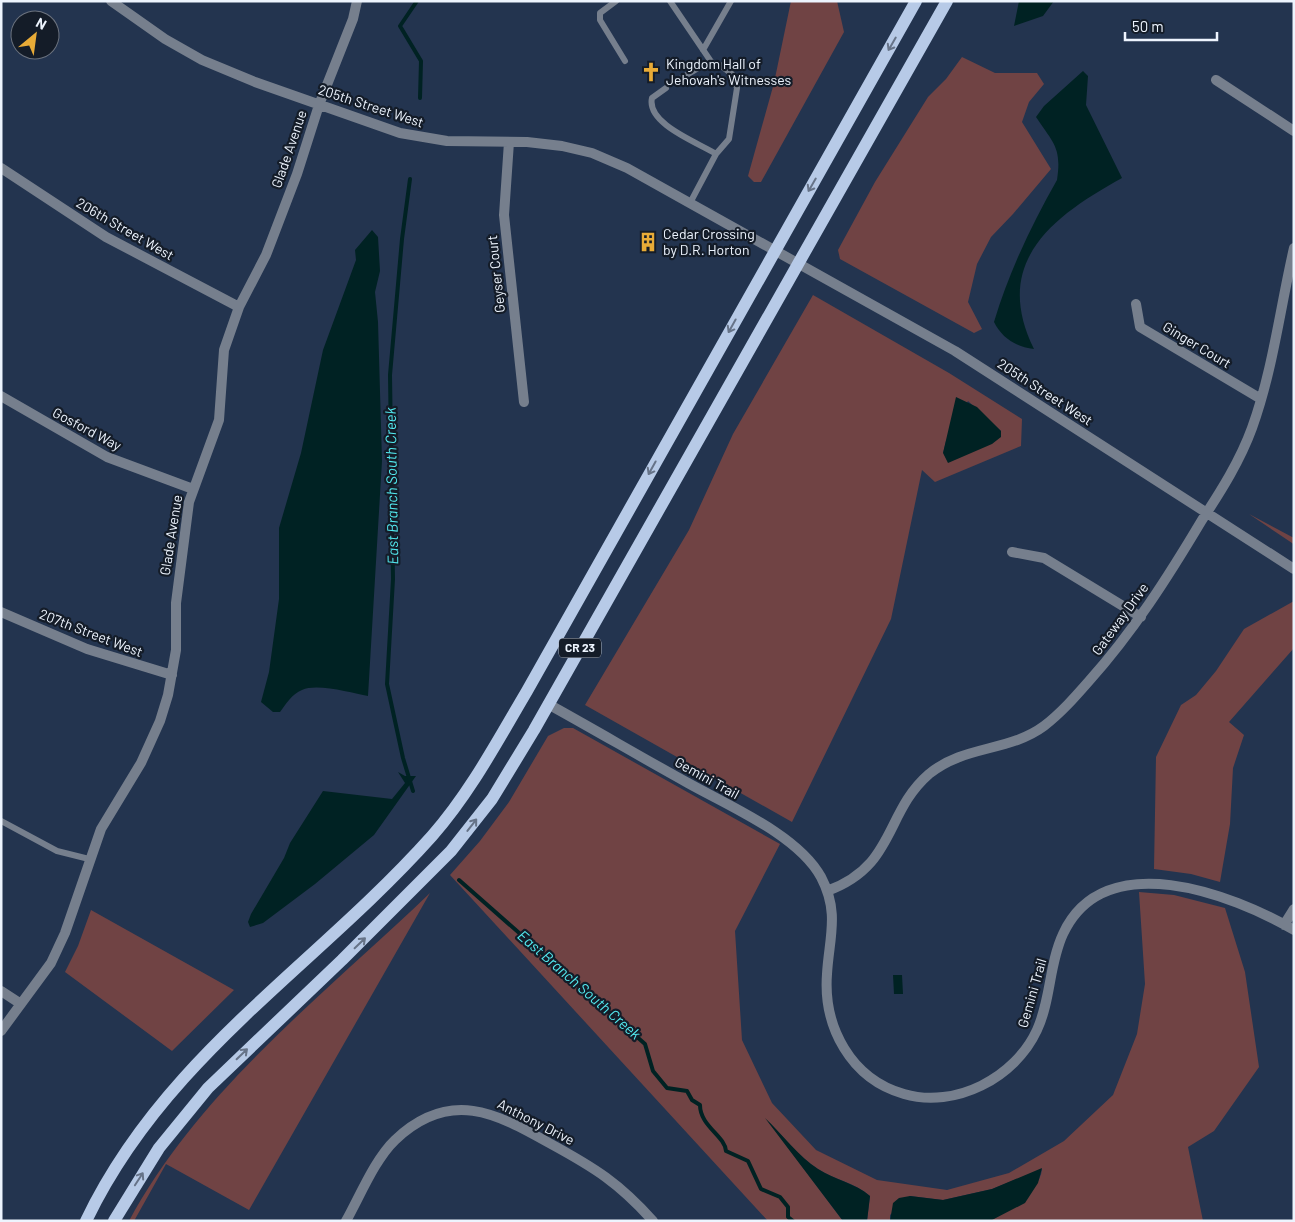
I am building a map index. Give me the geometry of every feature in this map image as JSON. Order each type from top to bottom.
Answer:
[{"type":"main road","name":"CR 23","points":[[86,1221],[128,1148],[180,1080],[214,1045],[401,868],[456,806],[527,691],[916,1]]},
{"type":"main road","name":"CR 23","points":[[114,1221],[159,1148],[208,1088],[362,941],[452,851],[501,785],[947,1]]},
{"type":"street","name":"205th Street West","points":[[111,1],[166,39],[202,60],[319,105],[417,137],[447,141],[509,142],[562,146],[592,153],[627,168],[955,351],[1294,569]]},
{"type":"street","name":"Glade Avenue","points":[[1,1031],[46,972],[59,947],[101,829],[141,763],[157,728],[168,695],[176,650],[176,603],[181,553],[193,489],[219,420],[224,350],[239,307],[266,255],[308,145],[319,105],[353,19],[358,1]]},
{"type":"street","points":[[1216,80],[1294,131]]},
{"type":"street","name":"Geyser Court","points":[[509,142],[504,215],[524,402]]},
{"type":"street","name":"206th Street West","points":[[1,168],[106,237],[239,307]]},
{"type":"street","name":"Gateway Drive","points":[[827,890],[846,882],[864,869],[880,853],[903,808],[928,776],[966,753],[1008,744],[1026,737],[1045,725],[1104,665],[1141,617],[1207,514],[1246,442],[1261,399],[1294,248]]},
{"type":"street","name":"Ginger Court","points":[[1136,304],[1140,327],[1261,399]]},
{"type":"street","name":"Gosford Way","points":[[1,396],[106,458],[193,489]]},
{"type":"street","points":[[1012,552],[1044,558],[1141,617]]},
{"type":"street","name":"207th Street West","points":[[1,612],[87,648],[172,675]]},
{"type":"street","name":"Gemini Trail","points":[[548,704],[786,839],[811,861],[827,890],[833,924],[827,974],[827,1003],[839,1041],[851,1060],[871,1078],[895,1091],[917,1097],[940,1098],[977,1088],[997,1077],[1015,1062],[1031,1041],[1041,1020],[1063,934],[1077,913],[1087,903],[1109,890],[1131,885],[1158,884],[1208,893],[1256,909],[1294,930]]},
{"type":"street","points":[[1284,925],[1294,909]]},
{"type":"street","points":[[1,991],[21,1004]]},
{"type":"street","name":"Anthony Drive","points":[[346,1221],[384,1153],[396,1139],[428,1118],[445,1113],[470,1110],[490,1113],[509,1121],[597,1170],[623,1189],[653,1221]]},
{"type":"lane","points":[[616,1],[600,13],[600,20],[625,61]]},
{"type":"lane","points":[[670,1],[712,63],[727,70],[735,79],[738,88],[729,139],[716,154],[690,203]]},
{"type":"lane","points":[[703,50],[732,1]]},
{"type":"lane","points":[[680,79],[705,64],[712,63]]},
{"type":"lane","points":[[666,88],[652,98],[652,108],[657,116],[670,128],[716,154]]},
{"type":"lane","points":[[1,821],[57,851],[89,859]]},
{"type":"shaded area","points":[[791,1],[837,1],[844,32],[761,182],[754,182],[748,176],[774,83]]},
{"type":"shaded area","points":[[1019,1],[1054,1],[1043,16],[1014,26]]},
{"type":"shaded area","points":[[962,57],[995,73],[1037,73],[1044,84],[1029,102],[1022,122],[1051,169],[991,237],[977,264],[968,302],[982,329],[974,333],[840,259],[838,250],[875,182],[928,97],[946,79]]},
{"type":"shaded area","points":[[1083,71],[1088,76],[1086,105],[1122,178],[1073,209],[1052,226],[1036,245],[1025,267],[1020,291],[1023,318],[1034,349],[1027,348],[1010,341],[1001,333],[994,322],[1021,250],[1057,180],[1058,160],[1055,146],[1036,117],[1044,106]]},
{"type":"shaded area","points":[[372,230],[378,237],[380,271],[375,292],[378,322],[382,461],[368,696],[335,689],[308,688],[295,694],[280,712],[273,712],[261,702],[269,672],[279,599],[279,528],[301,453],[323,350],[356,260],[355,250]]},
{"type":"shaded area","points":[[813,295],[949,373],[1022,419],[1021,446],[935,482],[922,470],[891,619],[792,822],[585,705],[689,530],[733,434]],"holes":[[[968,401],[1001,431],[943,453],[946,441]]]},
{"type":"shaded area","points":[[956,397],[977,407],[1001,431],[1001,437],[992,444],[948,463],[943,453]]},
{"type":"shaded area","points":[[1249,514],[1294,538],[1294,545],[1292,543]]},
{"type":"shaded area","points":[[1294,601],[1294,648],[1229,722],[1244,735],[1233,768],[1230,824],[1220,882],[1191,874],[1154,869],[1156,757],[1181,705],[1196,695],[1216,671],[1244,629]]},
{"type":"shaded area","points":[[564,728],[573,728],[780,844],[735,931],[742,1040],[772,1103],[816,1150],[877,1180],[947,1190],[1009,1173],[1064,1141],[1113,1095],[1137,1034],[1145,984],[1139,892],[1174,895],[1225,908],[1245,972],[1259,1067],[1214,1131],[1188,1147],[1203,1221],[990,1221],[1006,1212],[1030,1192],[1036,1185],[1042,1169],[992,1189],[943,1200],[910,1196],[890,1215],[890,1221],[867,1221],[870,1196],[858,1187],[824,1173],[811,1164],[767,1120],[843,1221],[768,1221],[450,875],[480,841],[509,802],[548,736]]},
{"type":"shaded area","points":[[398,772],[405,776],[416,776],[374,835],[315,884],[263,923],[250,927],[248,922],[251,914],[284,858],[290,843],[323,791],[392,799],[405,783]]},
{"type":"shaded area","points":[[430,893],[249,1210],[166,1164],[134,1221],[129,1221],[158,1173],[191,1128],[227,1086],[307,1007]]},
{"type":"shaded area","points":[[91,910],[234,990],[172,1051],[65,972],[78,946]]},
{"type":"shaded area","points":[[893,975],[902,975],[903,994],[894,994]]},
{"type":"shaded area","points":[[765,1118],[811,1164],[824,1173],[858,1188],[870,1196],[867,1221],[843,1221]]},
{"type":"shaded area","points":[[1042,1168],[1038,1183],[1025,1203],[990,1221],[890,1221],[893,1203],[899,1198],[910,1196],[943,1200],[992,1189]]},
{"type":"waterway","name":"East Branch South Creek","points":[[417,1],[400,26],[421,61],[420,98]]},
{"type":"waterway","name":"East Branch South Creek","points":[[410,179],[402,239],[390,375],[393,579],[387,684],[403,758],[413,791]]},
{"type":"waterway","name":"East Branch South Creek","points":[[459,880],[645,1044],[653,1071],[667,1088],[687,1091],[692,1100],[700,1105],[704,1119],[722,1140],[726,1151],[748,1161],[761,1189],[780,1197],[788,1207],[788,1217],[793,1221]]},
{"type":"place","name":"Kingdom Hall of Jehovah's Witnesses","points":[[651,72]]},
{"type":"place","name":"Cedar Crossing by D.R. Horton","points":[[648,242]]}]
